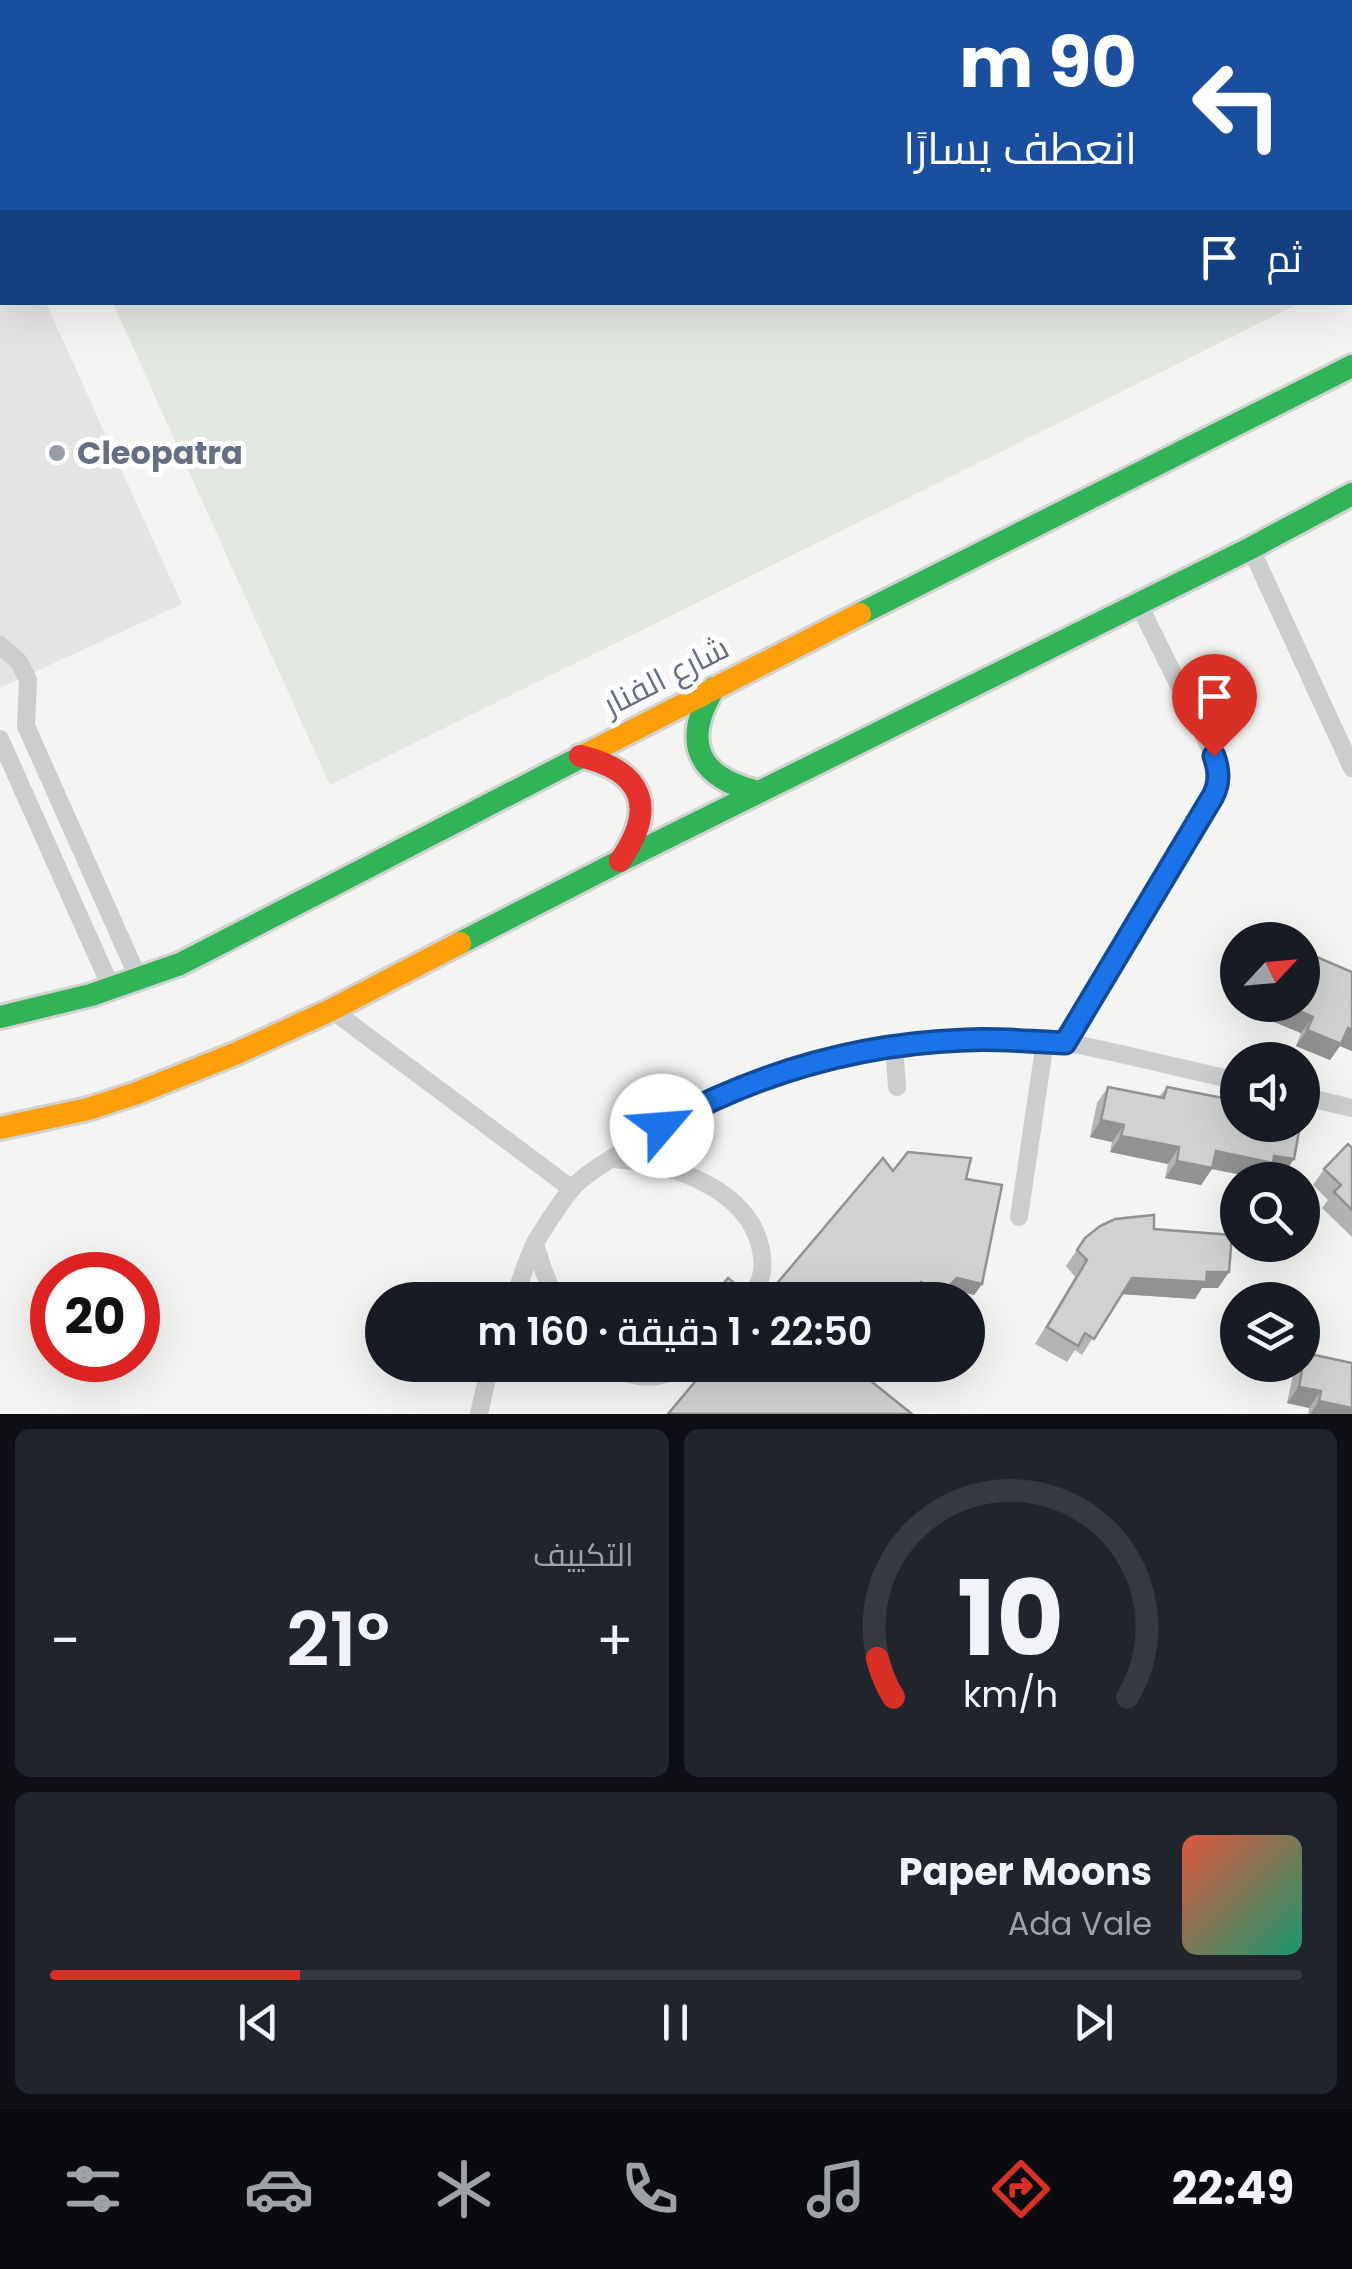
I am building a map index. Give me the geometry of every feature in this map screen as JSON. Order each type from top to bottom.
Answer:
[{"type":"main road","name":"شارع الفنار","points":[[0,1016],[64,1003],[180,964],[580,756],[1352,366]]},
{"type":"main road","points":[[0,1128],[88,1109],[137,1093],[331,1010],[620,860],[1251,548],[1352,494]]},
{"type":"main road","points":[[714,688],[702,704],[696,724],[697,745],[720,780],[739,789],[759,792]]},
{"type":"main road","points":[[580,756],[601,758],[620,768],[633,784],[641,804],[641,825],[634,844],[620,860]]},
{"type":"lane","points":[[1251,548],[1352,768]]},
{"type":"lane","points":[[1065,1043],[1217,787],[1218,766],[1214,756],[1139,604]]},
{"type":"lane","points":[[0,645],[19,662],[28,680],[26,726],[139,980]]},
{"type":"lane","points":[[0,739],[112,989]]},
{"type":"lane","points":[[331,1010],[572,1189]]},
{"type":"lane","points":[[521,1282],[535,1244],[572,1189],[610,1160],[662,1126],[717,1098],[833,1058],[894,1046],[965,1040],[1045,1042],[1220,1077]]},
{"type":"lane","points":[[1019,1217],[1045,1042]]},
{"type":"lane","points":[[894,1046],[897,1087]]},
{"type":"lane","points":[[1320,1100],[1352,1108]]},
{"type":"lane","points":[[610,1160],[635,1160],[683,1172],[736,1207],[750,1222],[761,1250],[761,1282]]},
{"type":"lane","points":[[535,1244],[548,1282]]},
{"type":"lane","points":[[479,1414],[486,1382]]},
{"type":"shaded area","name":"Cleopatra","points":[[0,305],[47,305],[182,604],[0,688]]},
{"type":"shaded area","points":[[114,305],[1296,305],[330,785]]},
{"type":"building","points":[[1320,958],[1352,972],[1352,1030],[1348,1028],[1341,1044],[1307,1030],[1311,1022],[1320,1022]]},
{"type":"building","points":[[1108,1087],[1164,1098],[1167,1087],[1220,1097],[1220,1142],[1297,1142],[1294,1159],[1274,1156],[1273,1162],[1268,1162],[1216,1151],[1212,1168],[1177,1161],[1179,1147],[1121,1136],[1124,1125],[1101,1120]]},
{"type":"building","points":[[1348,1144],[1352,1148],[1352,1210],[1334,1192],[1341,1185],[1324,1169]]},
{"type":"building","points":[[908,1152],[971,1158],[966,1179],[1002,1185],[982,1282],[957,1278],[953,1282],[778,1282],[883,1158],[893,1171]]},
{"type":"building","points":[[1154,1215],[1154,1229],[1220,1234],[1220,1262],[1230,1262],[1229,1272],[1207,1272],[1206,1282],[1132,1278],[1094,1339],[1085,1333],[1078,1346],[1047,1327],[1087,1260],[1077,1250],[1085,1238],[1115,1219]]},
{"type":"building","points":[[1320,1356],[1352,1363],[1352,1408],[1319,1401],[1321,1391],[1299,1387],[1300,1382],[1320,1382]]},
{"type":"building","points":[[695,1382],[872,1382],[912,1414],[668,1414]]},
{"type":"traffic: fast","points":[[860,614],[1352,366]]},
{"type":"traffic: fast","points":[[460,943],[1352,494]]},
{"type":"traffic: fast","points":[[714,688],[699,725],[701,755],[722,778],[759,792]]},
{"type":"traffic: fast","points":[[0,1017],[91,995],[180,964],[587,754]]},
{"type":"traffic: slow","points":[[587,754],[860,614]]},
{"type":"traffic: slow","points":[[0,1128],[88,1109],[237,1053],[331,1010],[460,943]]},
{"type":"traffic: jam","points":[[580,756],[618,771],[638,794],[638,824],[620,861]]},
{"type":"place","name":"Cleopatra","points":[[57,453]]},
{"type":"route","points":[[662,1126],[717,1098],[833,1058],[929,1042],[1000,1039],[1065,1043],[1213,796],[1218,778],[1214,756]]}]
